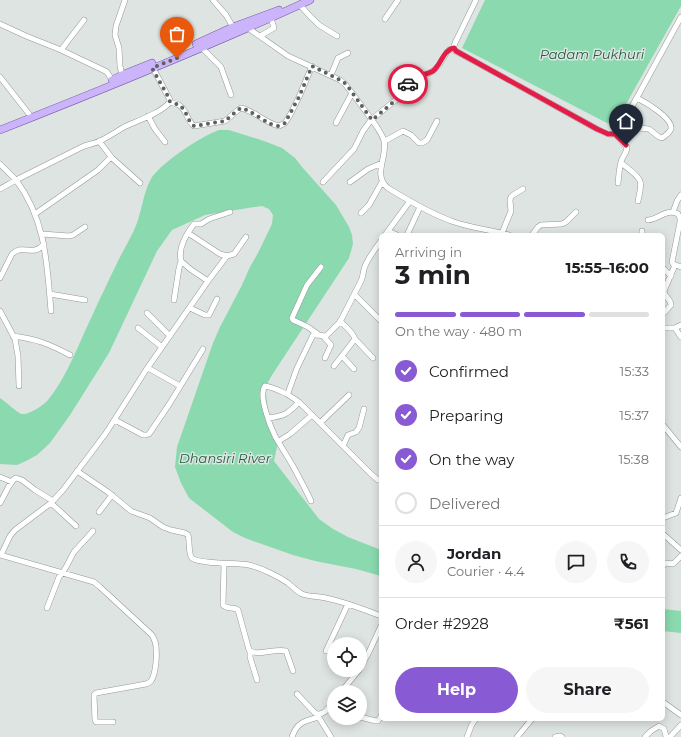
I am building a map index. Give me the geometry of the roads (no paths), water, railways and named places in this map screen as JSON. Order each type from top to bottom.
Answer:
[{"type":"main road","points":[[0,125],[112,80],[233,27],[277,10],[310,0]]},
{"type":"main road","points":[[0,130],[248,28],[271,18],[300,2]]},
{"type":"street","points":[[122,75],[120,66],[120,48],[115,35],[116,26],[125,0]]},
{"type":"street","points":[[213,0],[226,15],[233,27]]},
{"type":"street","points":[[385,19],[398,0]]},
{"type":"street","points":[[476,0],[454,43],[454,48],[456,51],[608,134],[615,134],[618,132],[681,17]]},
{"type":"street","points":[[300,2],[308,14],[319,25],[338,36]]},
{"type":"street","points":[[260,36],[274,28],[271,18]]},
{"type":"street","points":[[61,50],[84,20]]},
{"type":"street","points":[[0,24],[61,50],[107,72],[112,80]]},
{"type":"street","points":[[248,28],[288,56],[331,75],[346,84],[385,141],[381,172],[382,182],[369,205],[361,213]]},
{"type":"street","points":[[202,47],[221,68],[231,95]]},
{"type":"street","points":[[323,182],[354,149],[363,130],[372,120],[397,99],[414,78],[433,71],[439,65],[447,52],[454,48]]},
{"type":"street","points":[[331,75],[338,58],[348,53]]},
{"type":"street","points":[[170,102],[183,108],[190,122],[194,126],[225,121],[241,108],[279,126],[285,123],[290,115],[312,66]]},
{"type":"street","points":[[152,68],[170,102]]},
{"type":"street","points":[[0,77],[28,114]]},
{"type":"street","points":[[336,123],[352,93]]},
{"type":"street","points":[[624,122],[639,128],[649,129],[662,138],[671,128],[671,125],[665,117],[637,98]]},
{"type":"street","points":[[0,189],[82,147],[99,141],[148,116],[170,102]]},
{"type":"street","points":[[148,116],[155,129],[165,142]]},
{"type":"street","points":[[385,141],[402,131],[411,135],[422,143],[427,140],[437,121]]},
{"type":"street","points":[[615,134],[628,147],[622,158],[618,183]]},
{"type":"street","points":[[99,141],[112,158],[140,184]]},
{"type":"street","points":[[35,214],[98,170],[112,158]]},
{"type":"street","points":[[350,182],[368,169],[382,163]]},
{"type":"street","points":[[621,163],[640,181],[638,201]]},
{"type":"street","points":[[0,164],[16,180],[28,197],[42,234],[46,252],[51,311]]},
{"type":"street","points":[[382,182],[388,188],[438,216],[502,233],[511,211],[511,197],[513,194],[523,189]]},
{"type":"street","points":[[673,212],[681,195]]},
{"type":"street","points":[[386,233],[410,201]]},
{"type":"street","points":[[408,233],[420,207]]},
{"type":"street","points":[[174,300],[181,253],[188,232],[196,223],[200,224],[209,219],[230,212]]},
{"type":"street","points":[[534,233],[538,227],[542,225],[562,224],[576,212]]},
{"type":"street","points":[[648,220],[654,219],[666,213],[673,212],[678,214],[680,218],[672,259],[673,264],[681,267]]},
{"type":"street","points":[[42,234],[69,236],[85,227]]},
{"type":"street","points":[[188,232],[220,254],[227,256],[234,254],[246,237]]},
{"type":"street","points":[[287,394],[297,368],[313,336],[328,334],[340,321],[363,278],[365,266],[379,243]]},
{"type":"street","points":[[0,278],[12,254],[21,250],[38,250],[44,244]]},
{"type":"street","points":[[113,722],[96,722],[94,695],[96,693],[150,682],[155,672],[155,639],[94,582],[1,555],[10,536],[15,530],[52,502],[95,449],[162,347],[227,256]]},
{"type":"street","points":[[181,260],[190,269],[208,281]]},
{"type":"street","points":[[665,291],[675,265]]},
{"type":"street","points":[[321,267],[307,285],[292,318],[321,336],[331,345],[325,358]]},
{"type":"street","points":[[665,270],[671,276]]},
{"type":"street","points":[[50,294],[85,300]]},
{"type":"street","points":[[665,294],[671,305],[665,312]]},
{"type":"street","points":[[355,295],[379,319]]},
{"type":"street","points":[[190,308],[208,315],[217,299]]},
{"type":"street","points":[[0,311],[15,339],[18,356],[19,386]]},
{"type":"street","points":[[147,313],[170,336]]},
{"type":"street","points":[[340,321],[352,334],[354,339],[373,358]]},
{"type":"street","points":[[665,328],[675,328],[681,325]]},
{"type":"street","points":[[138,328],[162,347]]},
{"type":"street","points":[[675,328],[681,337]]},
{"type":"street","points":[[13,336],[43,342],[70,355]]},
{"type":"street","points":[[334,366],[354,339]]},
{"type":"street","points":[[115,420],[143,435],[146,436],[149,434],[170,403],[203,348]]},
{"type":"street","points":[[342,356],[354,369]]},
{"type":"street","points":[[148,368],[180,386]]},
{"type":"street","points":[[312,501],[275,436],[268,418],[263,397],[265,386],[269,386],[287,394],[299,402],[379,481]]},
{"type":"street","points":[[320,423],[349,395]]},
{"type":"street","points":[[268,418],[279,416],[291,411],[299,402]]},
{"type":"street","points":[[343,446],[348,435],[356,432],[359,428],[364,409]]},
{"type":"street","points":[[279,441],[312,416]]},
{"type":"street","points":[[665,427],[681,447]]},
{"type":"street","points":[[77,470],[131,512],[150,518],[163,527],[186,533],[188,535],[190,554],[194,560],[255,567],[282,580],[302,594],[348,604],[379,615]]},
{"type":"street","points":[[0,477],[12,482]]},
{"type":"street","points":[[0,503],[12,482],[16,478],[22,480],[52,502],[76,526]]},
{"type":"street","points":[[99,512],[112,496]]},
{"type":"street","points":[[665,517],[676,514],[681,498]]},
{"type":"street","points":[[47,608],[57,580],[63,574],[74,552],[93,531]]},
{"type":"street","points":[[665,536],[681,550]]},
{"type":"street","points":[[665,563],[673,564],[681,556]]},
{"type":"street","points":[[224,564],[223,605],[224,607],[238,610],[249,650],[251,652],[250,657],[257,680]]},
{"type":"street","points":[[326,651],[348,604]]},
{"type":"street","points":[[367,657],[379,631]]},
{"type":"street","points":[[251,652],[286,651],[292,671]]},
{"type":"street","points":[[346,685],[353,677]]},
{"type":"street","points":[[297,694],[318,716],[331,737]]},
{"type":"street","points":[[665,703],[680,712]]},
{"type":"street","points":[[292,737],[300,724],[323,714],[327,709]]},
{"type":"street","points":[[367,719],[376,721],[379,719]]},
{"type":"street","points":[[466,737],[474,721]]},
{"type":"street","points":[[518,737],[530,721]]},
{"type":"street","points":[[645,737],[659,726],[664,729],[666,735],[669,737],[681,725]]},
{"type":"street","points":[[555,737],[562,737]]},
{"type":"water","name":"Padam Pukhuri","points":[[485,0],[681,0],[681,6],[616,122],[607,123],[462,48]]},
{"type":"water","name":"Dhansiri River","points":[[219,130],[229,130],[282,148],[295,158],[336,205],[349,227],[353,244],[349,258],[272,375],[267,384],[266,394],[268,411],[278,442],[274,461],[319,519],[348,537],[379,549],[379,575],[293,555],[245,538],[233,532],[189,498],[175,467],[177,447],[213,343],[272,224],[273,215],[269,209],[262,206],[205,215],[172,230],[157,251],[109,353],[70,415],[50,443],[37,455],[17,465],[0,464],[0,398],[17,412],[22,414],[36,409],[48,400],[67,370],[118,261],[133,233],[139,218],[147,188],[152,177],[165,164],[183,150],[211,133]]},
{"type":"water","points":[[665,609],[681,611],[681,633],[665,631]]}]
